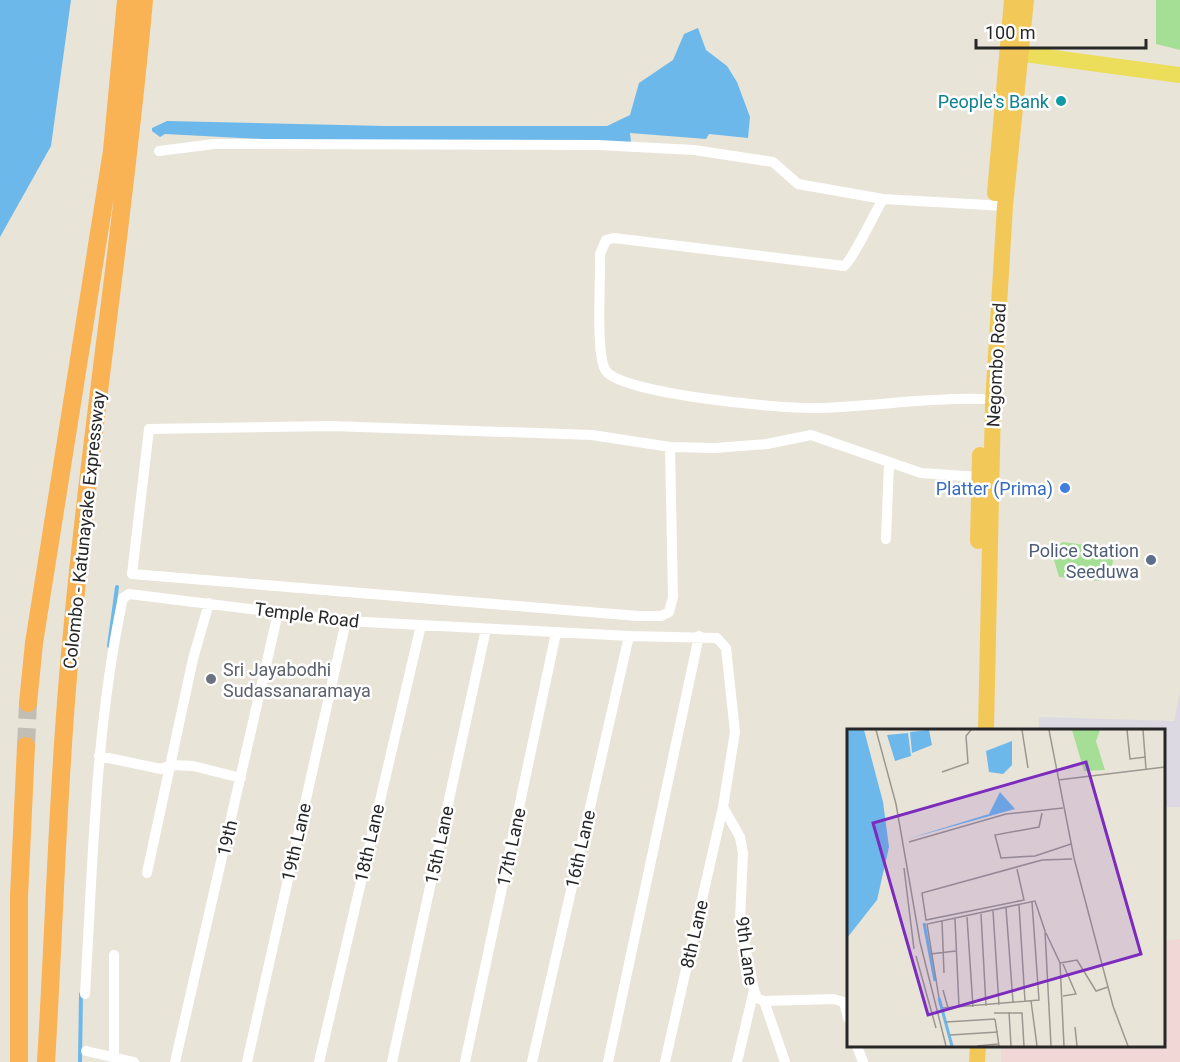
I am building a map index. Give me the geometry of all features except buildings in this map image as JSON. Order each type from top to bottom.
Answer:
[{"type":"highway","name":"Colombo - Katunayake Expressway","points":[[28,703],[34,643],[112,152],[126,0]]},
{"type":"highway","name":"Colombo - Katunayake Expressway","points":[[46,1062],[68,678],[90,462],[133,130],[144,0]]},
{"type":"highway","name":"Negombo Road","points":[[976,729],[979,477],[983,399],[1014,52],[1012,0]]},
{"type":"highway","name":"Negombo Road","points":[[1014,52],[1026,0]]},
{"type":"highway","name":"Negombo Road","points":[[986,729],[1000,205]]},
{"type":"highway","points":[[19,1062],[19,897],[26,746]]},
{"type":"highway","points":[[967,1062],[968,1047]]},
{"type":"highway","points":[[977,1062],[978,1047]]},
{"type":"main road","points":[[1014,52],[1180,75]]},
{"type":"street","points":[[159,151],[214,144],[598,146],[694,150],[773,162],[798,184],[883,199],[1000,205]]},
{"type":"street","points":[[883,199],[865,229],[852,260],[844,266],[614,238],[606,240],[600,254],[601,352],[605,369],[613,377],[625,383],[670,393],[780,408],[816,408],[927,399],[983,399]]},
{"type":"street","points":[[670,447],[673,597],[669,612],[661,616],[132,574],[149,429],[331,426],[592,435],[670,447],[715,448],[767,444],[811,435],[921,473],[979,477]]},
{"type":"street","points":[[886,539],[889,463]]},
{"type":"street","name":"Temple Road","points":[[85,994],[99,756],[114,641],[123,598],[129,594],[346,621],[556,633],[717,638],[726,648],[735,732],[723,807]]},
{"type":"street","points":[[147,873],[193,659],[209,603]]},
{"type":"street","name":"19th","points":[[175,1062],[278,613]]},
{"type":"street","name":"19th Lane","points":[[247,1062],[346,621]]},
{"type":"street","name":"18th Lane","points":[[319,1062],[421,625]]},
{"type":"street","name":"15th Lane","points":[[392,1062],[486,629]]},
{"type":"street","name":"17th Lane","points":[[465,1062],[556,633]]},
{"type":"street","name":"16th Lane","points":[[532,1062],[629,636]]},
{"type":"street","points":[[608,1062],[699,636]]},
{"type":"street","points":[[99,756],[161,769],[171,765],[193,766],[241,778]]},
{"type":"street","name":"9th Lane","points":[[723,807],[740,837],[743,853],[740,921],[754,990],[737,1062]]},
{"type":"street","name":"8th Lane","points":[[665,1062],[723,807]]},
{"type":"street","points":[[114,955],[114,1057]]},
{"type":"street","points":[[754,990],[757,998],[764,1001],[833,999],[844,1002],[847,1012]]},
{"type":"street","points":[[764,1001],[785,1062]]},
{"type":"street","points":[[856,1047],[863,1062]]},
{"type":"street","points":[[86,1051],[134,1062]]},
{"type":"shaded area","points":[[1180,693],[1180,807],[1165,807],[1165,729],[1039,729],[1039,717],[1174,721]]},
{"type":"shaded area","points":[[1180,939],[1180,1062],[1001,1062],[1001,1047],[1165,1047],[1165,941]]},
{"type":"green space","points":[[1156,0],[1180,0],[1180,50],[1156,44]]},
{"type":"green space","points":[[1063,542],[1107,548],[1113,561],[1109,577],[1102,581],[1059,577],[1054,560],[1058,545]]},
{"type":"water","points":[[0,0],[71,0],[51,146],[0,237]]},
{"type":"water","points":[[698,28],[706,50],[727,66],[737,82],[750,117],[748,138],[709,134],[706,139],[630,133],[631,142],[300,141],[165,134],[160,137],[152,131],[152,128],[167,121],[386,126],[607,126],[630,115],[639,83],[673,60],[684,34]]},
{"type":"waterway","points":[[109,646],[117,587]]},
{"type":"waterway","points":[[80,1062],[81,994]]},
{"type":"tunnel","points":[[26,746],[28,703]]},
{"type":"place","name":"People's Bank","points":[[1061,101]]},
{"type":"place","name":"Platter (Prima)","points":[[1065,488]]},
{"type":"place","name":"Police Station Seeduwa","points":[[1151,560]]},
{"type":"place","name":"Sri Jayabodhi Sudassanaramaya","points":[[211,679]]}]
